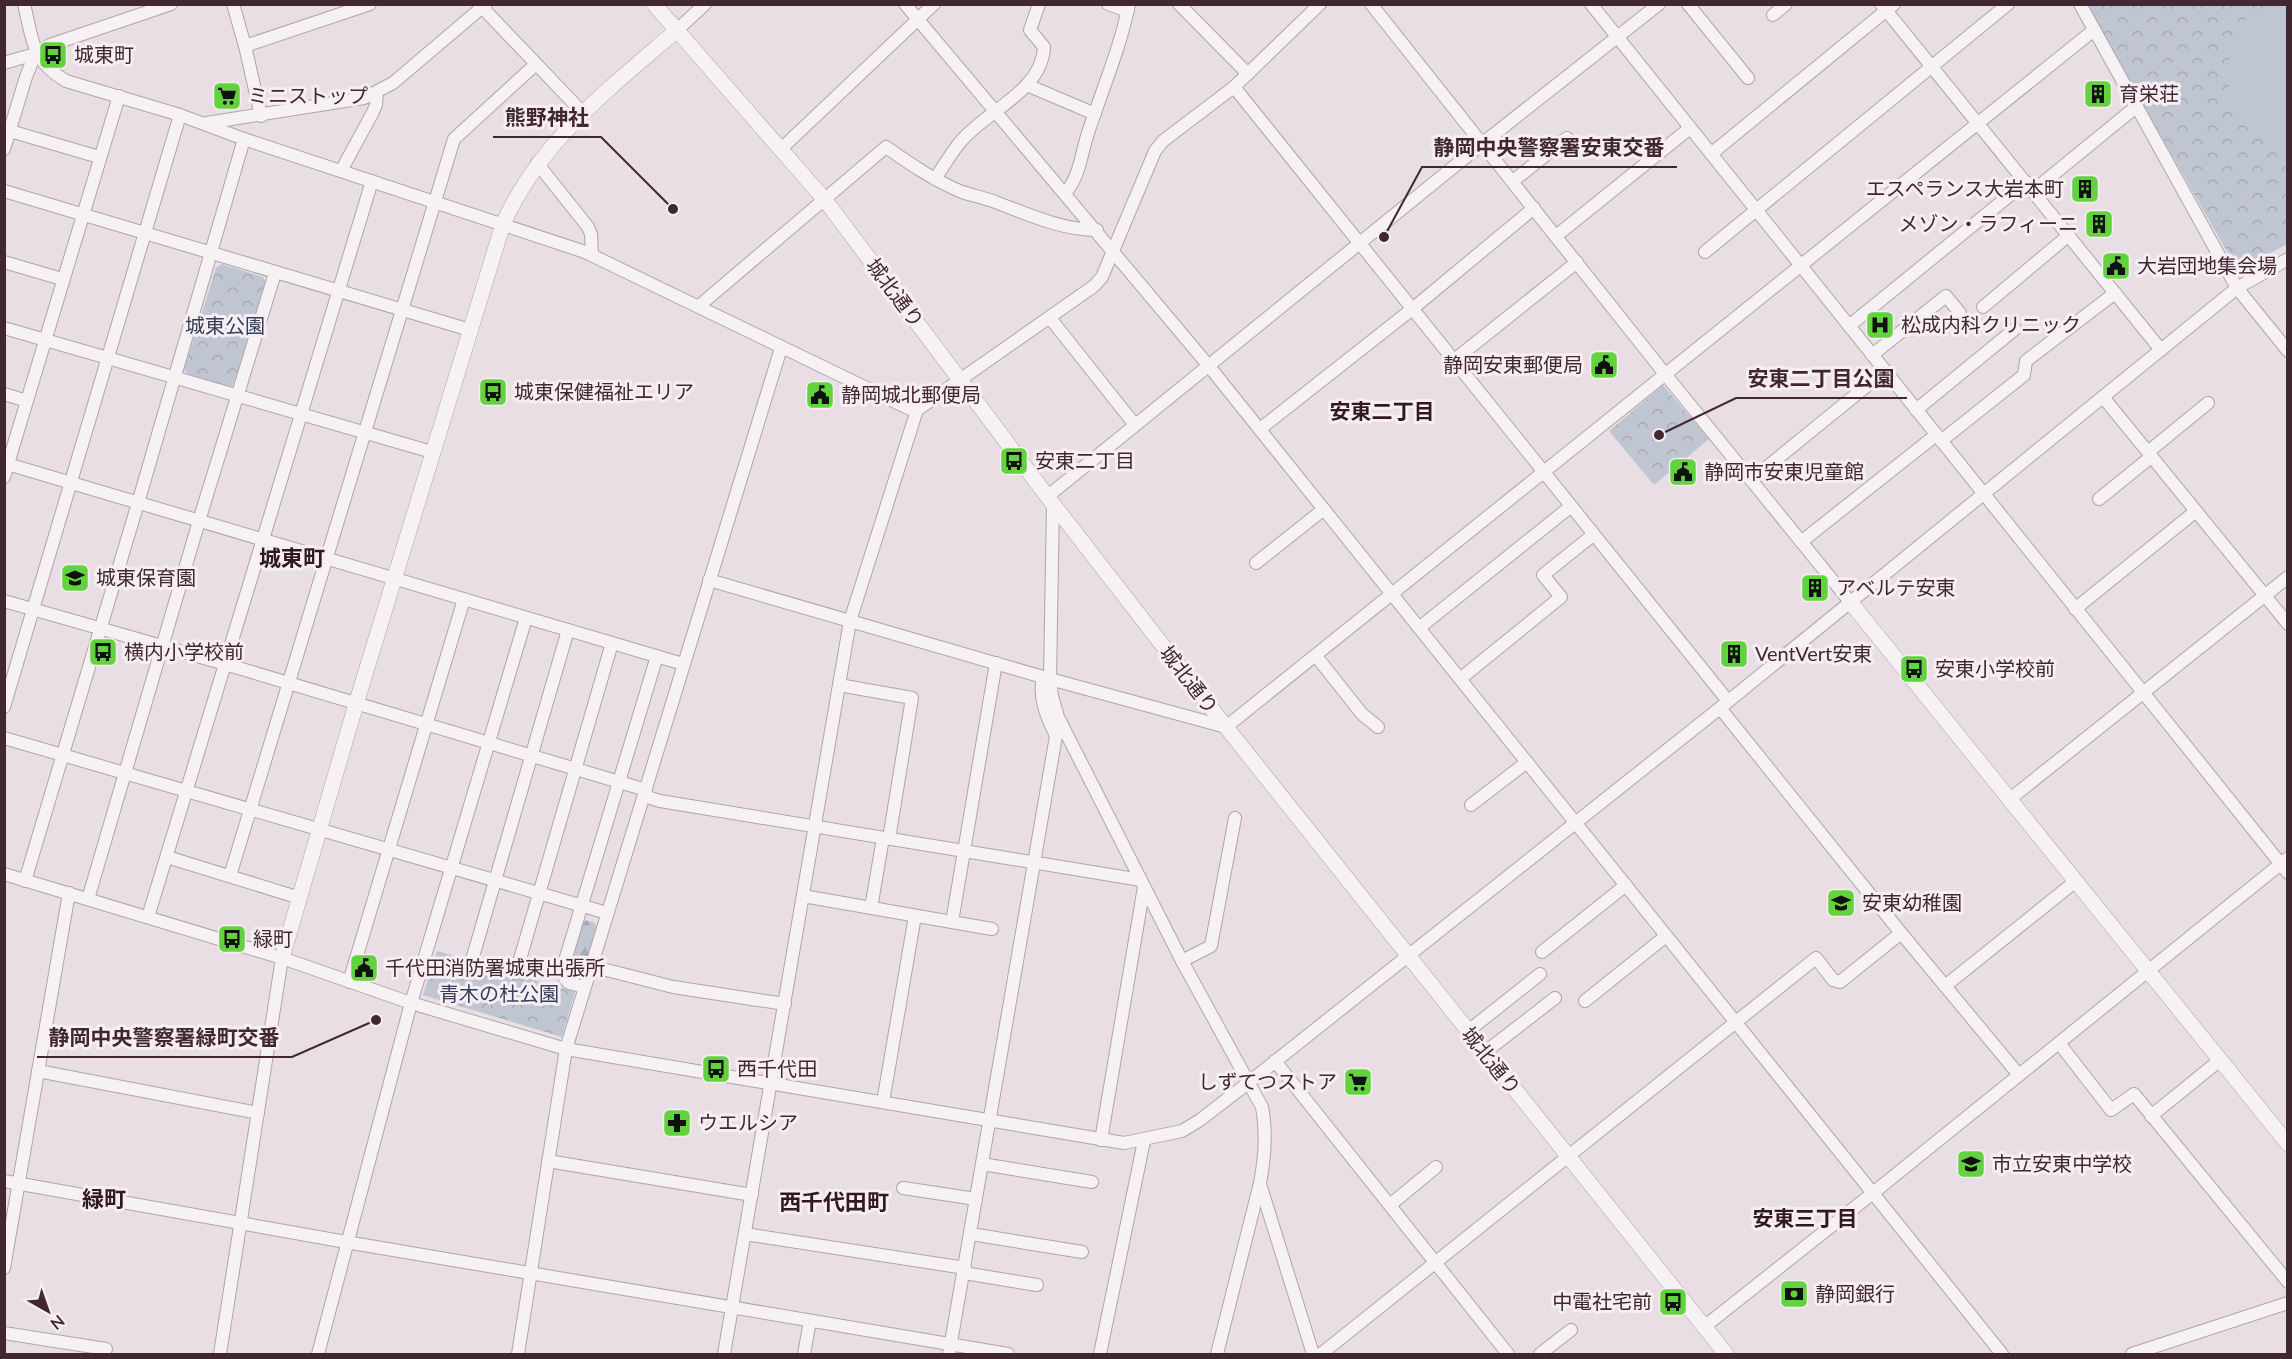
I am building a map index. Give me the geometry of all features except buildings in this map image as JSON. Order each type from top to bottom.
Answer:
[{"type":"street","points":[[24,4],[35,54],[51,72],[66,81],[180,116],[244,140],[592,255],[781,348],[910,409],[917,410]]},
{"type":"street","points":[[4,63],[35,54],[50,45],[147,8],[171,4]]},
{"type":"street","points":[[233,4],[261,116]]},
{"type":"street","points":[[245,46],[370,4]]},
{"type":"street","name":"城北通り","points":[[654,4],[825,200],[960,381],[1226,727],[1407,957],[1726,1354]]},
{"type":"street","points":[[220,1354],[282,958],[356,704],[503,224],[512,204],[537,163],[583,113],[705,4]]},
{"type":"street","points":[[905,4],[1208,365],[2002,1354]]},
{"type":"street","points":[[781,149],[934,4]]},
{"type":"street","points":[[935,179],[963,139],[1027,85],[1043,59],[1044,47],[1030,30],[1039,4]]},
{"type":"street","points":[[1065,193],[1074,184],[1095,114],[1123,36],[1129,8],[1108,4]]},
{"type":"street","points":[[1179,4],[1248,74]]},
{"type":"street","points":[[724,1354],[850,621],[917,410],[1094,286],[1102,277],[1155,151],[1163,141],[1234,87],[1320,4]]},
{"type":"street","points":[[1371,4],[1750,480],[2288,1144]]},
{"type":"street","points":[[1591,4],[2142,694],[2285,865],[1704,1327]]},
{"type":"street","points":[[1216,1354],[1260,1183],[1266,1127],[1262,1107],[1182,961],[1058,717],[1047,678],[1051,500],[1135,425],[1208,365],[1659,4]]},
{"type":"street","points":[[1688,4],[1748,78]]},
{"type":"street","points":[[1773,15],[1786,4]]},
{"type":"street","points":[[1705,252],[2008,4]]},
{"type":"street","points":[[2080,4],[2237,288],[2288,351]]},
{"type":"street","points":[[204,124],[364,98],[393,83],[483,6],[583,113]]},
{"type":"street","points":[[1711,154],[1887,7],[2161,350]]},
{"type":"street","points":[[709,580],[1047,678],[1226,727],[2094,30]]},
{"type":"street","points":[[4,149],[35,54]]},
{"type":"street","points":[[230,876],[454,138],[536,64]]},
{"type":"street","points":[[1027,85],[1095,114]]},
{"type":"street","points":[[1234,87],[1593,535],[1901,933],[2019,1076]]},
{"type":"street","points":[[340,171],[373,112],[377,92]]},
{"type":"street","points":[[4,477],[6,464],[46,340],[62,279],[119,96]]},
{"type":"street","points":[[1849,326],[2138,106]]},
{"type":"street","points":[[4,707],[180,116]]},
{"type":"street","points":[[1556,236],[1690,128]]},
{"type":"street","points":[[10,130],[99,157]]},
{"type":"street","points":[[1513,181],[1567,138]]},
{"type":"street","points":[[25,880],[244,140]]},
{"type":"street","points":[[699,306],[886,147],[935,179],[963,192],[1031,216],[1083,230],[1096,230]]},
{"type":"street","points":[[537,163],[588,227],[591,234],[592,255]]},
{"type":"street","points":[[148,918],[372,181]]},
{"type":"street","points":[[4,190],[470,330]]},
{"type":"street","points":[[1260,429],[1412,310],[1534,208]]},
{"type":"street","points":[[1983,307],[2069,236]]},
{"type":"street","points":[[4,874],[282,958],[411,1003],[566,1049],[883,1101],[1101,1140],[1124,1143],[1144,1141],[1182,1131],[1248,1083],[1724,705],[2237,288],[2288,260]]},
{"type":"street","points":[[4,262],[62,279]]},
{"type":"street","points":[[1453,361],[1576,262]]},
{"type":"street","points":[[88,899],[199,521],[275,273]]},
{"type":"street","points":[[1801,542],[2024,375],[2026,361],[2115,293]]},
{"type":"street","points":[[1872,355],[1946,296],[1960,313]]},
{"type":"street","points":[[1050,318],[1135,425]]},
{"type":"street","points":[[4,328],[432,452]]},
{"type":"street","points":[[1916,410],[2015,329]]},
{"type":"street","points":[[518,1354],[566,1049],[781,348]]},
{"type":"street","points":[[1750,480],[1885,371]]},
{"type":"street","points":[[4,394],[27,401]]},
{"type":"street","points":[[2103,397],[2288,624]]},
{"type":"street","points":[[2099,499],[2208,403]]},
{"type":"street","points":[[6,464],[683,664]]},
{"type":"street","points":[[1419,628],[1570,507]]},
{"type":"street","points":[[1256,563],[1324,509]]},
{"type":"street","points":[[2075,609],[2196,511]]},
{"type":"street","points":[[1460,679],[1561,597],[1543,575],[1593,535]]},
{"type":"street","points":[[2010,799],[2288,578]]},
{"type":"street","points":[[349,982],[464,599]]},
{"type":"street","points":[[4,601],[620,781],[660,801],[814,825],[1142,884]]},
{"type":"street","points":[[318,1354],[411,1003],[526,618]]},
{"type":"street","points":[[472,960],[568,630]]},
{"type":"street","points":[[516,973],[612,643]]},
{"type":"street","points":[[584,987],[569,982],[563,972],[657,656]]},
{"type":"street","points":[[1316,656],[1362,714],[1378,727]]},
{"type":"street","points":[[952,922],[996,663]]},
{"type":"street","points":[[950,1350],[1056,736],[1040,689],[1047,678]]},
{"type":"street","points":[[839,685],[912,698],[871,908]]},
{"type":"street","points":[[4,738],[607,913]]},
{"type":"street","points":[[1471,805],[1527,762]]},
{"type":"street","points":[[1182,961],[1211,946],[1235,818]]},
{"type":"street","points":[[167,857],[300,898]]},
{"type":"street","points":[[1945,986],[2076,881]]},
{"type":"street","points":[[1101,1140],[1142,884]]},
{"type":"street","points":[[1542,952],[1626,885]]},
{"type":"street","points":[[4,1268],[69,893]]},
{"type":"street","points":[[803,896],[992,929]]},
{"type":"street","points":[[883,1101],[915,916]]},
{"type":"street","points":[[1321,1354],[1816,958],[1833,980],[1840,982],[1901,933]]},
{"type":"street","points":[[1585,1001],[1666,936]]},
{"type":"street","points":[[591,966],[673,987],[784,1004]]},
{"type":"street","points":[[1467,1032],[1539,974]]},
{"type":"street","points":[[1484,1053],[1555,998]]},
{"type":"street","points":[[2059,1043],[2111,1110],[2134,1094],[2288,1282]]},
{"type":"street","points":[[2151,1116],[2220,1060]]},
{"type":"street","points":[[1275,1061],[1508,1354]]},
{"type":"street","points":[[38,1071],[258,1113]]},
{"type":"street","points":[[1100,1354],[1144,1141]]},
{"type":"street","points":[[548,1161],[752,1195]]},
{"type":"street","points":[[982,1164],[1092,1182]]},
{"type":"street","points":[[1390,1205],[1436,1167]]},
{"type":"street","points":[[4,1180],[346,1242],[810,1321],[950,1350],[1008,1354]]},
{"type":"street","points":[[1260,1183],[1313,1354]]},
{"type":"street","points":[[903,1188],[976,1199]]},
{"type":"street","points":[[745,1234],[964,1270],[1037,1285]]},
{"type":"street","points":[[970,1234],[1082,1252]]},
{"type":"street","points":[[2132,1354],[2288,1303]]},
{"type":"street","points":[[804,1354],[810,1321]]},
{"type":"street","points":[[1540,1354],[1571,1330]]},
{"type":"street","points":[[4,1333],[106,1350]]},
{"type":"green space","points":[[2086,5],[2287,5],[2287,244],[2238,271]]},
{"type":"green space","points":[[2288,5],[2287,148],[2264,141],[2240,118],[2230,90],[2228,75],[2233,46],[2250,15],[2264,8]]},
{"type":"green space","name":"城東公園","points":[[222,264],[263,277],[266,283],[233,385],[229,387],[187,374],[184,369],[216,268]]},
{"type":"green space","points":[[1663,385],[1709,439],[1654,485],[1609,431]]},
{"type":"green space","points":[[586,920],[595,923],[597,930],[582,977],[573,980],[568,974],[582,924]]},
{"type":"green space","name":"青木の杜公園","points":[[437,951],[575,992],[562,1037],[423,995]]},
{"type":"place","name":"城東町","points":[[53,55]]},
{"type":"place","name":"育栄荘","points":[[2098,94]]},
{"type":"place","name":"ミニストップ","points":[[227,96]]},
{"type":"place","name":"エスペランス大岩本町","points":[[2085,189]]},
{"type":"place","name":"熊野神社","points":[[673,209]]},
{"type":"place","name":"メゾン・ラフィーニ","points":[[2099,224]]},
{"type":"place","name":"静岡中央警察署安東交番","points":[[1384,237]]},
{"type":"place","name":"大岩団地集会場","points":[[2116,266]]},
{"type":"place","name":"松成内科クリニック","points":[[1880,325]]},
{"type":"place","name":"静岡安東郵便局","points":[[1604,365]]},
{"type":"place","name":"城東保健福祉エリア","points":[[493,392]]},
{"type":"place","name":"静岡城北郵便局","points":[[820,395]]},
{"type":"place","name":"安東二丁目公園","points":[[1659,435]]},
{"type":"place","name":"安東二丁目","points":[[1014,461]]},
{"type":"place","name":"静岡市安東児童館","points":[[1683,472]]},
{"type":"place","name":"城東保育園","points":[[75,578]]},
{"type":"place","name":"アベルテ安東","points":[[1815,588]]},
{"type":"place","name":"横内小学校前","points":[[103,652]]},
{"type":"place","name":"VentVert安東","points":[[1734,654]]},
{"type":"place","name":"安東小学校前","points":[[1914,669]]},
{"type":"place","name":"安東幼稚園","points":[[1841,903]]},
{"type":"place","name":"緑町","points":[[232,939]]},
{"type":"place","name":"千代田消防署城東出張所","points":[[364,968]]},
{"type":"place","name":"静岡中央警察署緑町交番","points":[[376,1020]]},
{"type":"place","name":"西千代田","points":[[716,1069]]},
{"type":"place","name":"しずてつストア","points":[[1358,1082]]},
{"type":"place","name":"ウエルシア","points":[[677,1123]]},
{"type":"place","name":"市立安東中学校","points":[[1971,1164]]},
{"type":"place","name":"静岡銀行","points":[[1794,1294]]},
{"type":"place","name":"中電社宅前","points":[[1673,1302]]},
{"type":"district","name":"安東二丁目","points":[[1382,412]]},
{"type":"district","name":"城東町","points":[[292,558]]},
{"type":"district","name":"緑町","points":[[104,1199]]},
{"type":"district","name":"西千代田町","points":[[834,1202]]},
{"type":"district","name":"安東三丁目","points":[[1805,1219]]}]
